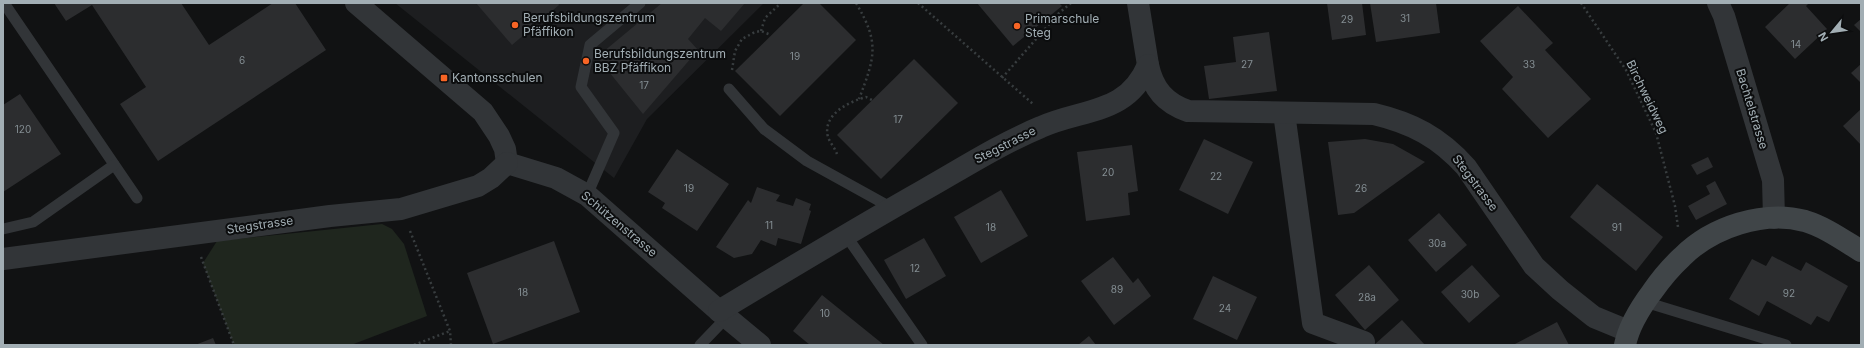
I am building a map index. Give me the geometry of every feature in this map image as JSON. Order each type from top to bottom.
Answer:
[{"type":"street","points":[[356,3],[483,112],[499,136],[505,149],[507,163]]},
{"type":"street","points":[[1138,3],[1148,65]]},
{"type":"street","name":"Bachtelstrasse","points":[[1718,3],[1724,16],[1773,180],[1774,218]]},
{"type":"street","name":"Stegstrasse","points":[[1148,65],[1155,86],[1161,95],[1169,102],[1188,111],[1374,114],[1417,128],[1437,140],[1466,167],[1534,266],[1560,290],[1626,338]]},
{"type":"street","name":"Stegstrasse","points":[[723,314],[845,234],[1012,139],[1052,122],[1114,104],[1134,89],[1143,78],[1148,65]]},
{"type":"street","points":[[1284,113],[1314,324],[1364,342]]},
{"type":"street","name":"Schützenstrasse","points":[[507,163],[556,178],[587,195],[760,345]]},
{"type":"street","name":"Stegstrasse","points":[[3,259],[330,216],[401,209],[478,186],[491,178],[507,163]]},
{"type":"street","points":[[1626,338],[1645,302],[1662,278],[1682,256],[1700,242],[1721,230],[1744,222],[1774,218],[1805,221],[1826,230],[1861,251]]},
{"type":"lane","points":[[4,3],[137,198]]},
{"type":"lane","points":[[587,195],[614,133],[581,87],[590,45],[640,3]]},
{"type":"lane","points":[[730,89],[764,129],[807,161],[892,208]]},
{"type":"lane","points":[[3,229],[33,222],[114,165]]},
{"type":"lane","points":[[845,234],[922,345]]},
{"type":"lane","points":[[1645,302],[1786,345]]},
{"type":"lane","points":[[700,345],[723,314]]},
{"type":"path","points":[[762,31],[765,18],[781,3]]},
{"type":"path","points":[[856,3],[867,22],[873,43],[872,60],[859,99]]},
{"type":"path","points":[[918,3],[1052,122]]},
{"type":"path","points":[[1002,78],[1058,14],[1071,3]]},
{"type":"path","name":"Birchweidweg","points":[[1581,3],[1626,70],[1656,133],[1675,206],[1682,256]]},
{"type":"path","points":[[735,51],[742,39],[755,32],[762,31],[771,35]]},
{"type":"path","points":[[835,150],[828,137],[828,122],[840,108],[866,97],[872,100]]},
{"type":"path","points":[[401,209],[450,332],[451,345]]},
{"type":"path","points":[[192,234],[234,345]]},
{"type":"path","points":[[414,345],[450,332]]},
{"type":"shaded area","name":"Berufsbildungszentrum BBZ Pfäffikon","points":[[395,3],[764,3],[647,119],[614,178]]},
{"type":"shaded area","points":[[382,224],[392,229],[404,244],[427,316],[351,345],[234,345],[203,263],[217,241]]},
{"type":"building","points":[[54,3],[181,3],[209,45],[273,3],[295,3],[326,50],[158,161],[120,104],[146,87],[92,5],[66,21]]},
{"type":"building","name":"Berufsbildungszentrum Pfäffikon","points":[[476,3],[558,3],[559,5],[512,45]]},
{"type":"building","points":[[662,3],[745,3],[721,31],[705,18],[688,39],[698,50],[643,114],[597,57]]},
{"type":"building","points":[[804,3],[819,3],[856,40],[780,116],[735,71]]},
{"type":"building","name":"Primarschule Steg","points":[[977,3],[1059,3],[1062,6],[1013,46]]},
{"type":"building","points":[[1327,3],[1362,3],[1366,35],[1332,40]]},
{"type":"building","points":[[1370,3],[1436,3],[1440,33],[1376,42]]},
{"type":"building","points":[[1790,3],[1809,3],[1806,6],[1827,29],[1795,59],[1765,27]]},
{"type":"building","points":[[1518,6],[1553,43],[1545,50],[1591,99],[1548,138],[1502,89],[1513,77],[1480,41]]},
{"type":"building","points":[[1861,19],[1861,32],[1854,25]]},
{"type":"building","points":[[1269,32],[1277,91],[1209,99],[1204,66],[1236,62],[1233,37]]},
{"type":"building","points":[[914,59],[958,103],[881,179],[837,135]]},
{"type":"building","points":[[1861,64],[1861,83],[1851,73]]},
{"type":"building","points":[[20,94],[61,154],[3,192],[3,105]]},
{"type":"building","points":[[1861,109],[1861,145],[1843,126]]},
{"type":"building","points":[[1204,139],[1253,162],[1228,214],[1179,190]]},
{"type":"building","points":[[1365,139],[1393,144],[1425,162],[1354,213],[1338,215],[1328,142]]},
{"type":"building","points":[[1132,145],[1138,191],[1128,193],[1130,215],[1086,221],[1077,152]]},
{"type":"building","points":[[677,149],[729,184],[697,231],[662,208],[665,203],[648,192]]},
{"type":"building","points":[[1708,157],[1713,167],[1697,175],[1691,165]]},
{"type":"building","points":[[1715,181],[1727,204],[1696,220],[1688,206],[1710,194],[1706,186]]},
{"type":"building","points":[[1597,184],[1663,237],[1636,271],[1570,217]]},
{"type":"building","points":[[757,187],[780,195],[776,201],[793,206],[796,198],[811,204],[809,210],[811,211],[801,244],[778,238],[776,246],[761,240],[752,254],[734,258],[716,247],[748,200],[751,203]]},
{"type":"building","points":[[1001,190],[1028,236],[981,263],[954,217]]},
{"type":"building","points":[[1439,213],[1467,245],[1436,272],[1408,240]]},
{"type":"building","points":[[924,238],[946,276],[906,299],[884,260]]},
{"type":"building","points":[[554,241],[580,312],[493,344],[467,273]]},
{"type":"building","points":[[1772,256],[1801,271],[1806,262],[1848,286],[1829,322],[1817,316],[1811,325],[1767,301],[1759,316],[1729,299],[1752,259],[1766,266]]},
{"type":"building","points":[[1113,257],[1133,283],[1138,278],[1151,296],[1114,325],[1081,281]]},
{"type":"building","points":[[1369,265],[1399,300],[1365,330],[1335,295]]},
{"type":"building","points":[[1472,265],[1500,296],[1469,323],[1441,292]]},
{"type":"building","points":[[1213,276],[1257,297],[1237,340],[1193,319]]},
{"type":"building","points":[[822,295],[884,345],[810,345],[793,331]]},
{"type":"building","points":[[1402,320],[1425,345],[1374,345]]},
{"type":"building","points":[[1557,322],[1569,345],[1513,345]]},
{"type":"building","points":[[1089,336],[1096,345],[1078,345]]},
{"type":"building","points":[[213,338],[216,345],[195,345]]},
{"type":"place","name":"Berufsbildungszentrum Pfäffikon","points":[[515,25]]},
{"type":"place","name":"Primarschule Steg","points":[[1017,26]]},
{"type":"place","name":"Berufsbildungszentrum BBZ Pfäffikon","points":[[586,61]]},
{"type":"place","name":"Kantonsschulen","points":[[444,78]]}]
